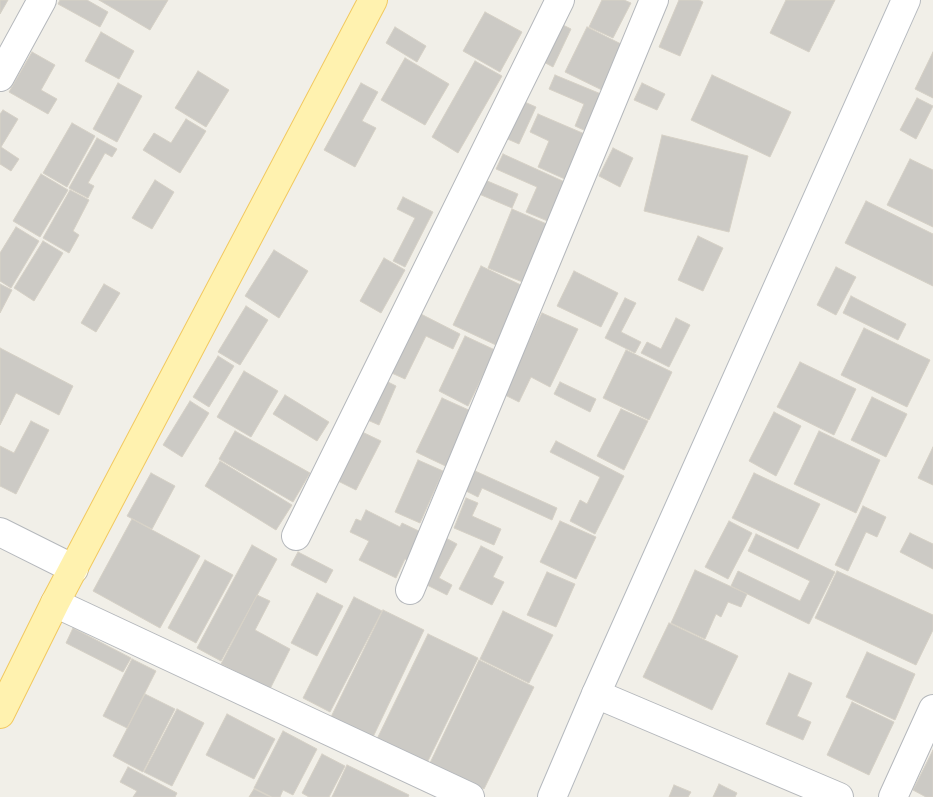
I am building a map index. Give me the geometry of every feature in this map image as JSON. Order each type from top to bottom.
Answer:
[{"type":"main road","points":[[0,714],[55,603],[373,0]]},
{"type":"street","points":[[0,77],[42,0]]},
{"type":"street","points":[[296,536],[560,0]]},
{"type":"street","points":[[410,590],[654,0]]},
{"type":"street","points":[[552,797],[596,694],[906,0]]},
{"type":"street","points":[[0,532],[74,569]]},
{"type":"street","points":[[55,603],[470,797]]},
{"type":"street","points":[[596,694],[839,797]]},
{"type":"street","points":[[893,797],[933,709]]},
{"type":"building","points":[[0,0],[8,0],[0,14]]},
{"type":"building","points":[[60,0],[87,0],[108,12],[100,27],[58,4]]},
{"type":"building","points":[[99,0],[168,0],[150,30]]},
{"type":"building","points":[[602,0],[624,0],[631,3],[613,38],[589,27]]},
{"type":"building","points":[[679,0],[699,0],[703,2],[680,56],[659,47]]},
{"type":"building","points":[[786,0],[835,0],[809,52],[770,33]]},
{"type":"building","points":[[485,12],[522,32],[500,72],[463,51]]},
{"type":"building","points":[[559,23],[571,29],[553,67],[540,60]]},
{"type":"building","points":[[395,27],[426,46],[417,62],[386,43]]},
{"type":"building","points":[[587,27],[625,46],[604,91],[565,72]]},
{"type":"building","points":[[101,32],[134,51],[119,79],[85,61]]},
{"type":"building","points":[[32,52],[55,65],[41,90],[57,99],[48,114],[9,92]]},
{"type":"building","points":[[933,52],[933,98],[915,89]]},
{"type":"building","points":[[405,58],[449,84],[425,125],[381,100]]},
{"type":"building","points":[[475,61],[502,76],[458,153],[432,137]]},
{"type":"building","points":[[198,71],[229,90],[206,127],[175,108]]},
{"type":"building","points":[[555,75],[601,94],[586,131],[575,126],[584,104],[549,89]]},
{"type":"building","points":[[712,75],[791,112],[770,157],[691,120]]},
{"type":"building","points":[[118,83],[142,96],[117,142],[93,129]]},
{"type":"building","points":[[361,83],[378,92],[362,121],[376,128],[355,167],[324,150]]},
{"type":"building","points":[[642,83],[665,94],[657,110],[634,100]]},
{"type":"building","points":[[917,98],[933,106],[916,139],[900,130]]},
{"type":"building","points":[[520,100],[536,107],[519,144],[503,137]]},
{"type":"building","points":[[3,110],[18,119],[1,147],[19,159],[11,171],[0,164],[0,114]]},
{"type":"building","points":[[538,114],[587,135],[567,180],[538,167],[549,141],[530,132]]},
{"type":"building","points":[[186,119],[206,131],[180,173],[143,150],[154,133],[171,143]]},
{"type":"building","points":[[72,123],[95,136],[67,187],[43,173]]},
{"type":"building","points":[[662,135],[748,156],[729,232],[644,211]]},
{"type":"building","points":[[97,138],[117,149],[112,157],[105,153],[88,183],[94,186],[88,198],[69,188]]},
{"type":"building","points":[[613,148],[633,158],[620,187],[599,176]]},
{"type":"building","points":[[503,154],[567,183],[550,222],[526,212],[537,187],[496,169]]},
{"type":"building","points":[[910,159],[933,170],[933,227],[887,205]]},
{"type":"building","points":[[41,174],[68,190],[40,237],[13,221]]},
{"type":"building","points":[[155,180],[174,192],[152,229],[132,218]]},
{"type":"building","points":[[485,180],[518,194],[512,208],[479,194]]},
{"type":"building","points":[[70,190],[89,200],[73,231],[79,235],[69,253],[43,238]]},
{"type":"building","points":[[403,197],[433,212],[405,267],[393,261],[415,218],[397,209]]},
{"type":"building","points":[[866,201],[933,234],[933,286],[845,243]]},
{"type":"building","points":[[512,209],[549,225],[525,283],[488,268]]},
{"type":"building","points":[[16,227],[39,241],[11,288],[0,281],[0,253]]},
{"type":"building","points":[[698,236],[723,248],[703,291],[678,280]]},
{"type":"building","points":[[43,241],[63,253],[34,301],[14,288]]},
{"type":"building","points":[[274,250],[308,271],[279,318],[245,296]]},
{"type":"building","points":[[384,258],[405,270],[381,313],[360,301]]},
{"type":"building","points":[[481,266],[523,286],[496,345],[453,325]]},
{"type":"building","points":[[836,267],[856,277],[836,315],[817,305]]},
{"type":"building","points":[[574,271],[618,293],[601,327],[557,306]]},
{"type":"building","points":[[0,284],[12,290],[0,313]]},
{"type":"building","points":[[104,284],[120,293],[96,332],[81,323]]},
{"type":"building","points":[[851,296],[906,324],[898,340],[843,313]]},
{"type":"building","points":[[625,298],[636,303],[621,332],[641,342],[635,353],[605,338]]},
{"type":"building","points":[[246,306],[268,320],[240,365],[218,352]]},
{"type":"building","points":[[415,311],[460,334],[453,349],[426,336],[405,379],[385,370]]},
{"type":"building","points":[[542,313],[578,329],[550,387],[531,377],[519,402],[503,394]]},
{"type":"building","points":[[676,318],[690,325],[669,367],[641,353],[647,342],[661,349]]},
{"type":"building","points":[[864,328],[930,360],[907,407],[841,375]]},
{"type":"building","points":[[465,336],[495,350],[468,406],[439,391]]},
{"type":"building","points":[[0,348],[73,386],[59,415],[16,393],[0,425]]},
{"type":"building","points":[[626,350],[672,372],[649,420],[603,398]]},
{"type":"building","points":[[218,356],[234,366],[209,407],[193,397]]},
{"type":"building","points":[[800,362],[856,389],[834,435],[777,407]]},
{"type":"building","points":[[244,371],[278,391],[251,437],[217,417]]},
{"type":"building","points":[[380,378],[396,386],[379,425],[363,418]]},
{"type":"building","points":[[560,382],[596,399],[590,412],[554,394]]},
{"type":"building","points":[[285,395],[329,422],[317,441],[273,414]]},
{"type":"building","points":[[872,397],[907,414],[886,457],[851,440]]},
{"type":"building","points":[[442,398],[482,416],[456,471],[416,452]]},
{"type":"building","points":[[190,401],[209,413],[182,457],[163,445]]},
{"type":"building","points":[[621,409],[648,421],[624,470],[597,456]]},
{"type":"building","points":[[774,412],[801,426],[776,476],[749,461]]},
{"type":"building","points":[[31,421],[49,430],[16,494],[0,486],[0,446],[14,453]]},
{"type":"building","points":[[358,430],[381,441],[356,490],[334,479]]},
{"type":"building","points":[[235,431],[310,473],[293,502],[219,459]]},
{"type":"building","points":[[819,431],[880,460],[856,513],[794,484]]},
{"type":"building","points":[[556,441],[624,476],[595,534],[570,521],[580,500],[587,504],[600,477],[550,452]]},
{"type":"building","points":[[933,447],[933,485],[918,478]]},
{"type":"building","points":[[418,460],[443,471],[420,523],[395,512]]},
{"type":"building","points":[[220,461],[292,505],[276,530],[205,486]]},
{"type":"building","points":[[475,471],[557,508],[552,520],[482,488],[478,497],[466,491]]},
{"type":"building","points":[[151,473],[175,486],[152,529],[127,516]]},
{"type":"building","points":[[754,473],[820,504],[798,549],[732,518]]},
{"type":"building","points":[[466,498],[478,503],[472,516],[501,529],[494,545],[454,528]]},
{"type":"building","points":[[863,506],[886,517],[877,537],[866,532],[848,571],[835,565]]},
{"type":"building","points":[[366,510],[400,527],[402,523],[423,533],[409,561],[405,559],[396,578],[359,560],[369,541],[350,532],[356,519],[361,521]]},
{"type":"building","points":[[132,519],[200,556],[160,628],[93,591]]},
{"type":"building","points":[[560,521],[596,537],[576,579],[540,562]]},
{"type":"building","points":[[729,521],[752,533],[728,579],[705,567]]},
{"type":"building","points":[[910,533],[933,544],[933,569],[900,552]]},
{"type":"building","points":[[756,534],[835,572],[809,624],[731,586],[738,571],[800,601],[810,581],[748,551]]},
{"type":"building","points":[[444,537],[457,544],[439,578],[452,585],[447,595],[421,582]]},
{"type":"building","points":[[252,545],[277,559],[221,661],[197,648]]},
{"type":"building","points":[[481,546],[503,557],[493,577],[504,582],[492,605],[459,589]]},
{"type":"building","points":[[298,552],[333,570],[326,583],[291,565]]},
{"type":"building","points":[[205,560],[233,575],[196,643],[168,628]]},
{"type":"building","points":[[695,570],[747,594],[741,607],[728,602],[721,617],[716,614],[705,639],[671,623]]},
{"type":"building","points":[[837,571],[933,615],[933,630],[916,665],[815,618]]},
{"type":"building","points":[[547,572],[575,584],[556,627],[527,615]]},
{"type":"building","points":[[317,593],[343,606],[317,656],[291,643]]},
{"type":"building","points":[[257,595],[270,601],[255,630],[290,649],[270,689],[221,664]]},
{"type":"building","points":[[354,597],[382,611],[330,712],[303,698]]},
{"type":"building","points":[[383,610],[424,630],[373,737],[331,717]]},
{"type":"building","points":[[503,611],[553,635],[529,683],[480,659]]},
{"type":"building","points":[[669,623],[738,656],[712,710],[643,677]]},
{"type":"building","points":[[73,628],[131,658],[123,672],[66,643]]},
{"type":"building","points":[[428,634],[478,658],[427,763],[377,739]]},
{"type":"building","points":[[867,652],[915,674],[895,720],[846,697]]},
{"type":"building","points":[[132,659],[156,671],[127,728],[103,716]]},
{"type":"building","points":[[479,660],[534,687],[484,789],[430,763]]},
{"type":"building","points":[[789,673],[812,683],[797,716],[811,722],[803,740],[766,724]]},
{"type":"building","points":[[145,694],[175,709],[143,772],[113,756]]},
{"type":"building","points":[[852,702],[894,722],[869,775],[827,755]]},
{"type":"building","points":[[177,709],[204,723],[172,786],[144,772]]},
{"type":"building","points":[[227,714],[275,739],[254,779],[206,755]]},
{"type":"building","points":[[283,731],[317,749],[293,795],[283,790],[280,797],[272,797],[254,788]]},
{"type":"building","points":[[933,750],[933,797],[926,797],[913,790]]},
{"type":"building","points":[[322,754],[345,766],[329,797],[309,797],[302,793]]},
{"type":"building","points":[[347,765],[409,795],[408,797],[332,797]]},
{"type":"building","points":[[128,767],[177,793],[175,797],[133,797],[137,791],[120,782]]},
{"type":"building","points":[[719,784],[737,793],[735,797],[713,797]]},
{"type":"building","points":[[674,785],[691,792],[688,797],[669,797]]},
{"type":"building","points":[[254,789],[270,797],[249,797]]}]
